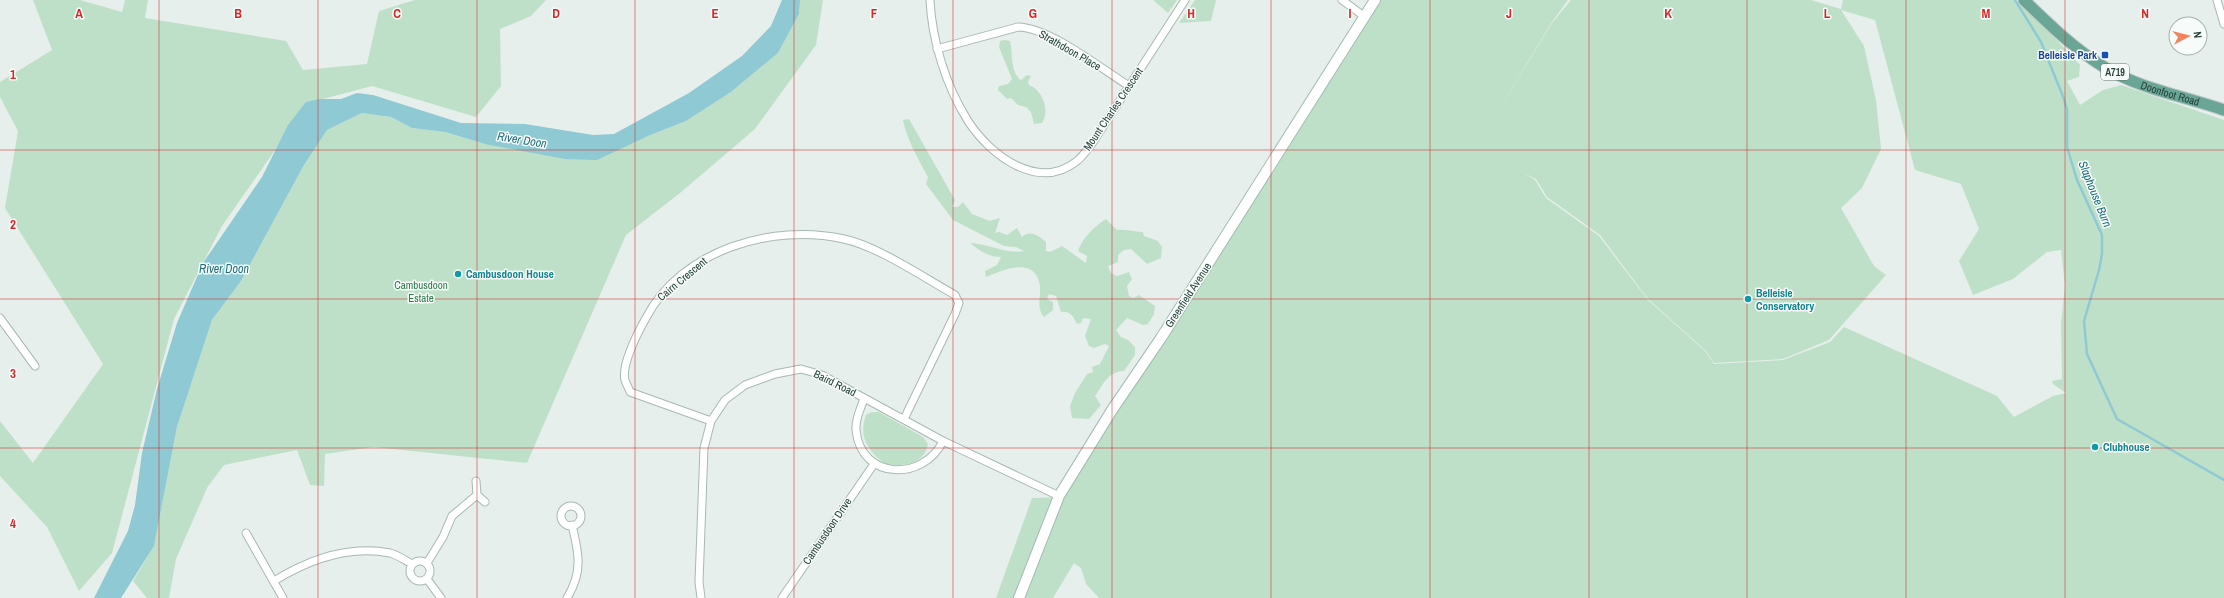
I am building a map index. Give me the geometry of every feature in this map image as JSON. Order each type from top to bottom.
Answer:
[{"type":"main road","name":"Doonfoot Road","points":[[2024,0],[2067,40],[2105,67],[2151,87],[2224,110]]},
{"type":"street","name":"Mount Charles Crescent","points":[[930,0],[930,17],[937,49],[954,93],[969,121],[996,152],[1018,168],[1039,173],[1065,169],[1078,161],[1091,145],[1185,0]]},
{"type":"street","points":[[1342,0],[1365,17]]},
{"type":"street","name":"Greenfield Avenue","points":[[1019,598],[1051,512],[1059,496],[1112,410],[1161,338],[1376,0]]},
{"type":"street","points":[[2217,0],[2224,24]]},
{"type":"street","name":"Strathdoon Place","points":[[937,49],[1018,27],[1028,27],[1053,38],[1129,86]]},
{"type":"street","name":"Cairn Crescent","points":[[711,421],[630,392],[625,380],[625,367],[639,331],[654,302],[676,280],[710,255],[735,245],[771,236],[792,235],[844,239],[870,247],[955,295],[959,304],[955,314],[904,418]]},
{"type":"street","points":[[0,318],[35,366]]},
{"type":"street","name":"Baird Road","points":[[701,598],[699,582],[704,448],[711,421],[725,400],[745,386],[775,374],[801,368],[822,375],[904,418],[943,441],[1059,496]]},
{"type":"street","points":[[864,398],[857,416],[856,431],[859,445],[874,464],[897,470],[913,467],[930,459],[943,441]]},
{"type":"street","name":"Cambusdoon Drive","points":[[782,598],[874,464]]},
{"type":"street","points":[[476,481],[477,495],[485,502]]},
{"type":"street","points":[[427,563],[443,537],[452,516],[477,495]]},
{"type":"street","points":[[567,598],[575,585],[578,575],[579,560],[572,526]]},
{"type":"street","points":[[246,533],[283,598]]},
{"type":"street","points":[[274,581],[317,558],[344,553],[391,554],[412,564]]},
{"type":"street","points":[[418,561],[427,563],[430,572],[427,579],[420,582],[412,578],[410,572],[412,564],[418,561]]},
{"type":"street","points":[[427,579],[441,598]]},
{"type":"green space","points":[[33,0],[80,0],[122,12],[125,0],[148,0],[145,18],[286,41],[303,70],[367,64],[379,11],[415,0],[546,0],[531,16],[500,29],[501,86],[476,117],[372,86],[308,103],[222,226],[174,319],[112,553],[79,591],[47,527],[0,476],[0,421],[33,463],[103,364],[5,208],[18,131],[0,97],[0,82],[52,50]]},
{"type":"green space","name":"Cambusdoon Estate","points":[[800,0],[823,0],[816,45],[755,129],[680,193],[626,235],[527,463],[373,447],[325,454],[324,486],[310,485],[297,450],[224,465],[207,488],[176,559],[169,598],[147,598],[133,581],[154,546],[177,427],[212,320],[241,281],[304,165],[327,130],[362,113],[391,117],[412,128],[445,132],[485,144],[648,136],[686,121],[731,92],[778,53],[799,14]]},
{"type":"green space","points":[[1153,0],[1177,0],[1168,13]]},
{"type":"green space","points":[[1195,0],[1216,0],[1211,21],[1179,23]]},
{"type":"green space","points":[[1376,0],[1568,0],[1552,22],[1491,123],[1552,23],[1571,0],[1811,0],[1841,9],[1843,0],[2015,0],[2029,10],[2080,65],[2079,77],[2067,81],[2080,105],[2103,90],[2121,85],[2224,120],[2224,598],[1099,598],[1086,584],[1081,568],[1074,563],[1053,598],[996,598],[1032,498],[1062,497]],"holes":[[[1841,10],[1875,20],[1915,170],[1961,184],[1979,229],[1959,261],[1973,295],[2013,279],[2047,252],[2061,250],[2065,285],[2061,324],[2062,379],[2052,381],[2053,384],[2066,393],[2053,396],[2014,417],[1997,396],[1844,327],[1830,342],[1783,360],[1714,364],[1705,351],[1648,300],[1599,236],[1546,198],[1535,180],[1525,174],[1536,179],[1547,197],[1600,235],[1648,299],[1706,351],[1714,363],[1783,359],[1829,340],[1886,275],[1874,266],[1841,208],[1862,188],[1881,149],[1876,100],[1864,46]]]},
{"type":"green space","points":[[1000,41],[1010,41],[1013,68],[1017,77],[1021,80],[1027,75],[1031,76],[1028,82],[1029,85],[1038,91],[1044,101],[1045,113],[1042,123],[1034,124],[1031,112],[1026,107],[1018,105],[1011,98],[1007,99],[998,90],[999,86],[1008,84],[1012,79],[999,47]]},
{"type":"green space","points":[[909,119],[955,200],[952,207],[958,207],[963,202],[972,214],[990,221],[1000,218],[995,233],[999,232],[1007,235],[1017,228],[1022,237],[1031,233],[1046,242],[1046,251],[1050,252],[1062,246],[1086,263],[1087,256],[1078,251],[1080,246],[1089,233],[1106,219],[1117,230],[1143,232],[1144,236],[1158,241],[1162,247],[1161,258],[1147,264],[1131,249],[1124,250],[1118,255],[1118,262],[1108,266],[1111,273],[1117,276],[1129,272],[1132,279],[1127,286],[1129,296],[1133,298],[1139,295],[1155,306],[1154,314],[1148,324],[1143,325],[1127,318],[1116,330],[1121,337],[1128,340],[1135,347],[1135,355],[1124,371],[1118,372],[1106,379],[1095,396],[1101,405],[1089,419],[1072,418],[1070,406],[1075,393],[1087,374],[1093,372],[1092,367],[1100,364],[1109,346],[1105,344],[1094,348],[1089,346],[1085,336],[1091,319],[1083,318],[1081,323],[1077,324],[1067,312],[1061,312],[1056,296],[1049,294],[1047,299],[1053,302],[1053,310],[1044,317],[1039,306],[1040,286],[1037,276],[1032,271],[1018,267],[1001,271],[986,277],[985,271],[997,265],[1001,257],[984,253],[970,243],[1011,251],[1024,251],[1016,247],[1004,246],[953,220],[926,184],[928,177],[913,149],[903,120]]},
{"type":"green space","points":[[872,412],[879,412],[923,437],[928,444],[926,451],[912,463],[905,465],[885,464],[869,449],[864,437],[863,430],[866,415]]},
{"type":"water","name":"River Doon","points":[[782,0],[800,0],[799,14],[778,53],[731,92],[686,121],[648,136],[597,160],[565,159],[485,144],[445,132],[412,128],[391,117],[362,113],[327,130],[304,165],[241,281],[212,320],[177,427],[154,546],[121,598],[94,598],[128,531],[135,505],[142,453],[157,389],[177,323],[203,263],[262,177],[288,125],[306,102],[319,99],[341,99],[357,93],[373,95],[461,123],[525,124],[593,135],[614,134],[689,93],[742,56],[771,26]]},
{"type":"waterway","name":"Slaphouse Burn","points":[[2015,0],[2041,42],[2064,99],[2067,110],[2067,147],[2077,180],[2102,235],[2102,254],[2099,270],[2084,321],[2087,354],[2117,419],[2224,480]]},
{"type":"place","name":"Belleisle Park","points":[[2105,55]]},
{"type":"place","name":"Cambusdoon House","points":[[458,274]]},
{"type":"place","name":"Belleisle Conservatory","points":[[1748,299]]},
{"type":"place","name":"Clubhouse","points":[[2095,447]]}]
